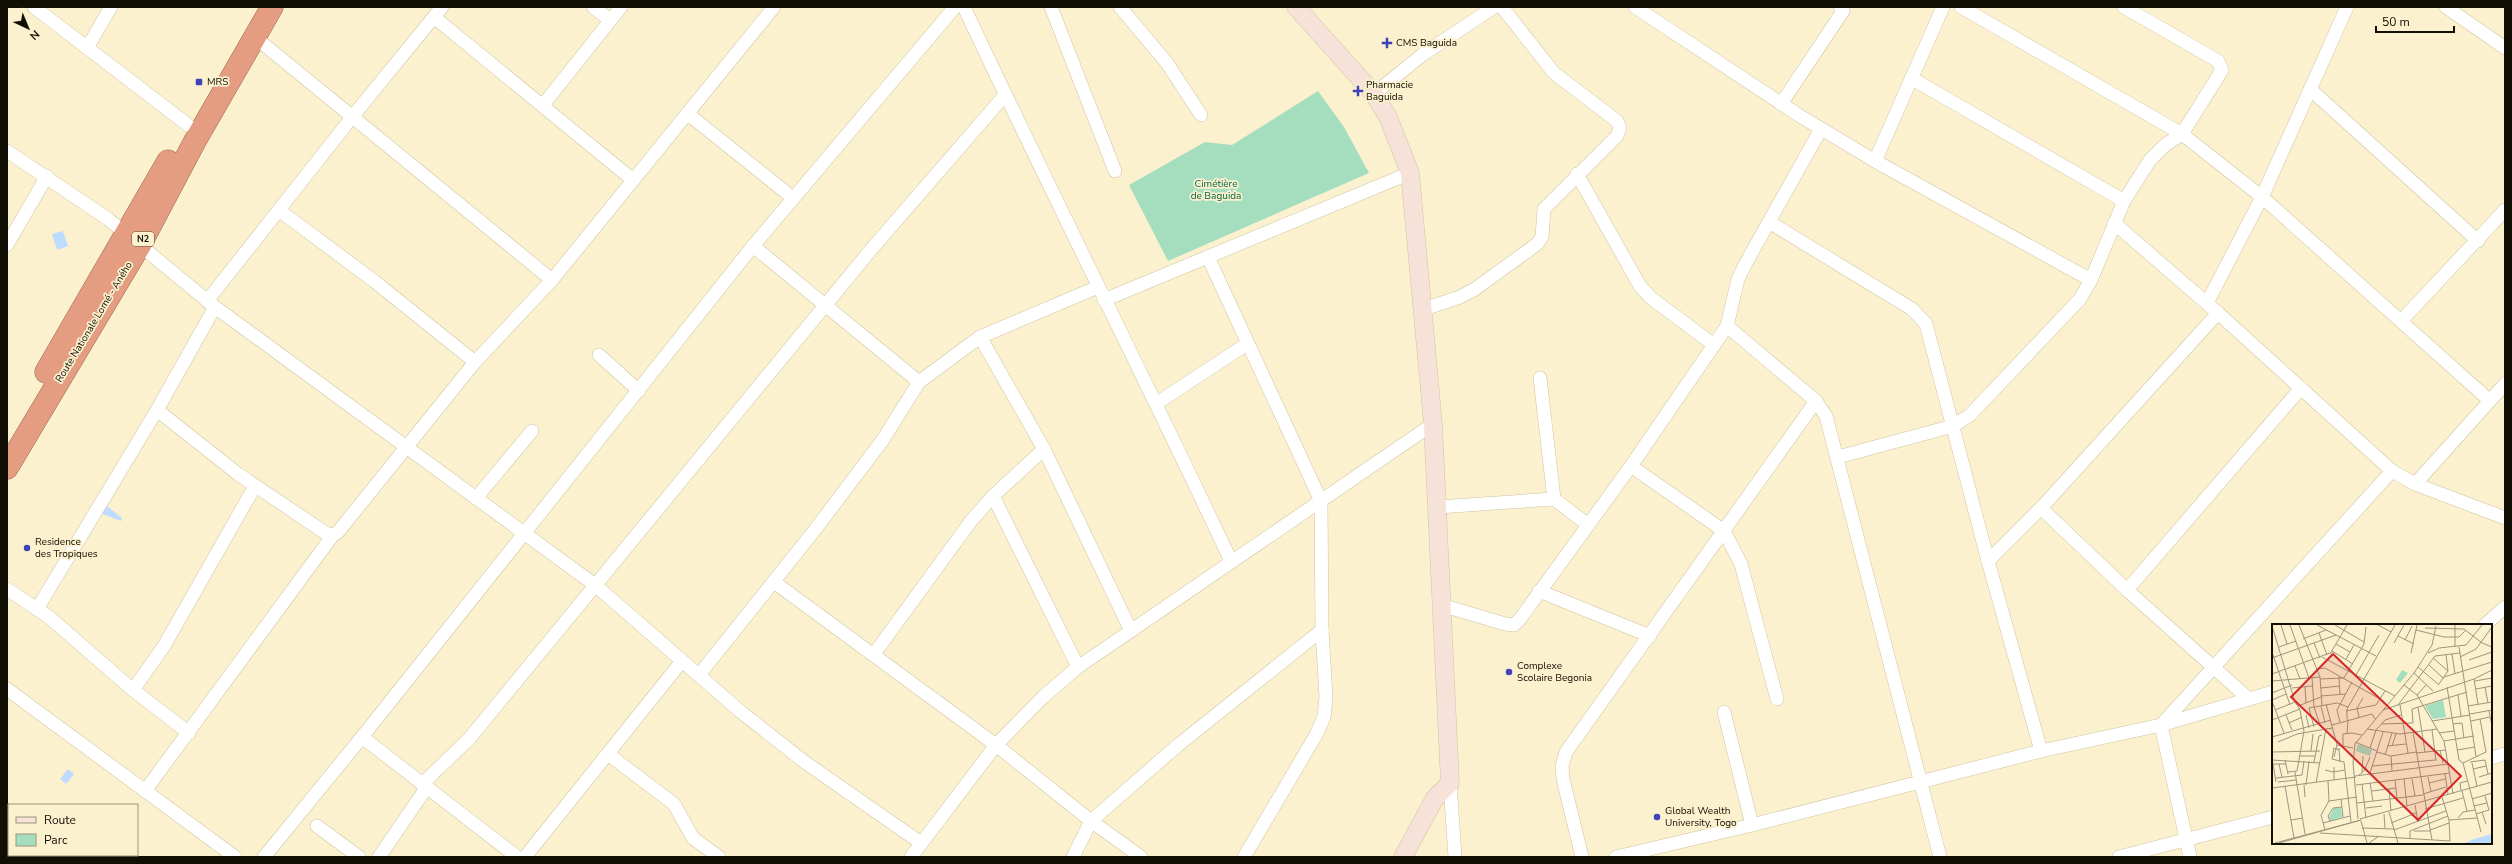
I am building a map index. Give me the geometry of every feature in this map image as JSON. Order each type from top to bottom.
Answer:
[{"type":"highway","name":"Route Nationale Lomé - Aného","points":[[7,468],[133,240],[188,125],[256,7]]},
{"type":"highway","name":"Route Nationale Lomé - Aného","points":[[7,438],[195,141],[256,38],[272,7]]},
{"type":"street","points":[[34,7],[188,125]]},
{"type":"street","points":[[87,48],[110,7]]},
{"type":"street","points":[[593,7],[610,20]]},
{"type":"street","points":[[543,105],[621,7]]},
{"type":"street","points":[[145,791],[333,535],[338,532],[475,362],[552,280],[774,7]]},
{"type":"street","points":[[264,857],[362,737],[523,532],[639,391],[753,246],[955,7]]},
{"type":"street","points":[[964,7],[1049,180],[1104,300],[1157,403],[1231,561]]},
{"type":"street","points":[[1051,7],[1115,171]]},
{"type":"street","points":[[1120,7],[1167,63],[1201,115]]},
{"type":"street","points":[[1296,7],[1374,94],[1388,116],[1410,173],[1421,310],[1433,424],[1450,783],[1455,857]]},
{"type":"street","points":[[1374,94],[1422,55],[1494,7]]},
{"type":"street","points":[[1421,310],[1460,297],[1475,290],[1537,244],[1542,237],[1544,209],[1577,174],[1617,136],[1620,128],[1617,121],[1554,73],[1502,7]]},
{"type":"street","points":[[1635,7],[1780,104],[1821,129],[1875,161],[2091,280]]},
{"type":"street","points":[[1875,161],[1943,7]]},
{"type":"street","points":[[1961,7],[2182,134],[2262,197],[2489,400]]},
{"type":"street","points":[[1838,457],[1953,426],[1970,415],[1987,400],[2080,299],[2091,280],[2124,201],[2150,160],[2165,145],[2182,134],[2222,70],[2218,61],[2124,7]]},
{"type":"street","points":[[2207,303],[2262,197],[2348,7]]},
{"type":"street","points":[[2446,7],[2505,48]]},
{"type":"street","points":[[1780,104],[1843,8]]},
{"type":"street","points":[[37,609],[157,410],[211,304],[353,116],[438,12],[543,105],[633,180]]},
{"type":"street","points":[[256,38],[552,280]]},
{"type":"street","points":[[1912,78],[2124,201]]},
{"type":"street","points":[[2310,89],[2478,241]]},
{"type":"street","points":[[379,857],[424,786],[469,739],[869,252],[1006,95]]},
{"type":"street","points":[[688,114],[793,198]]},
{"type":"street","points":[[1441,605],[1505,624],[1514,625],[1520,619],[1587,524],[1631,466],[1727,326],[1738,279],[1821,129]]},
{"type":"street","points":[[7,151],[48,176],[108,219],[211,304],[595,585],[682,661],[806,763],[921,843]]},
{"type":"street","points":[[1104,300],[1410,173]]},
{"type":"street","points":[[1577,174],[1640,286],[1651,298],[1714,345]]},
{"type":"street","points":[[7,245],[48,176]]},
{"type":"street","points":[[2401,321],[2478,241],[2505,210]]},
{"type":"street","points":[[280,211],[374,281],[475,362]]},
{"type":"street","points":[[1769,222],[1912,309],[1926,324],[1988,561],[2041,751]]},
{"type":"street","points":[[2114,223],[2207,303],[2392,471],[2415,484],[2505,518]]},
{"type":"street","points":[[753,246],[824,306],[919,382]]},
{"type":"street","points":[[1208,257],[1321,501],[1322,630],[1326,696],[1324,717],[1316,735],[1244,857]]},
{"type":"street","points":[[699,675],[774,582],[882,440],[919,382],[980,337],[1098,287]]},
{"type":"street","points":[[1988,561],[2041,508],[2218,313]]},
{"type":"street","points":[[1727,326],[1816,401],[1826,416],[1838,457],[1940,857]]},
{"type":"street","points":[[980,337],[1044,449],[1130,631]]},
{"type":"street","points":[[1157,403],[1247,344]]},
{"type":"street","points":[[599,355],[639,391]]},
{"type":"street","points":[[1540,378],[1554,499]]},
{"type":"street","points":[[2415,484],[2505,384]]},
{"type":"street","points":[[2127,590],[2301,388]]},
{"type":"street","points":[[1582,857],[1563,779],[1562,766],[1566,752],[1816,401]]},
{"type":"street","points":[[157,410],[255,486],[327,534],[333,535]]},
{"type":"street","points":[[911,857],[996,745],[1043,697],[1078,667],[1433,424]]},
{"type":"street","points":[[476,498],[532,431]]},
{"type":"street","points":[[874,654],[971,521],[993,496],[1044,449]]},
{"type":"street","points":[[1631,466],[1724,532],[1742,564],[1777,699]]},
{"type":"street","points":[[2161,725],[2392,471]]},
{"type":"street","points":[[134,690],[164,646],[255,486]]},
{"type":"street","points":[[993,496],[1078,667]]},
{"type":"street","points":[[1438,507],[1554,499],[1587,524]]},
{"type":"street","points":[[2041,508],[2127,590],[2248,698]]},
{"type":"street","points":[[774,582],[996,745],[1091,821],[1141,857]]},
{"type":"street","points":[[7,589],[37,609],[134,690],[189,733]]},
{"type":"street","points":[[1539,591],[1650,636]]},
{"type":"street","points":[[2486,624],[2505,608]]},
{"type":"street","points":[[1073,857],[1091,821],[1177,746],[1322,630]]},
{"type":"street","points":[[525,857],[682,661]]},
{"type":"street","points":[[7,689],[235,857]]},
{"type":"street","points":[[1616,857],[1752,825],[2041,751],[2161,725],[2248,698],[2272,692]]},
{"type":"street","points":[[1724,712],[1752,825]]},
{"type":"street","points":[[2161,725],[2190,857]]},
{"type":"street","points":[[362,737],[517,857]]},
{"type":"street","points":[[608,754],[674,804],[693,838],[720,857]]},
{"type":"street","points":[[2492,758],[2505,754]]},
{"type":"street","points":[[1403,857],[1435,798],[1450,783]]},
{"type":"street","points":[[2118,857],[2272,817]]},
{"type":"street","points":[[317,826],[359,857]]},
{"type":"green space","name":"Cimétière de Baguida","points":[[1318,91],[1344,127],[1369,173],[1168,261],[1129,185],[1205,142],[1232,145]]},
{"type":"water","points":[[63,231],[68,246],[57,250],[52,234]]},
{"type":"water","points":[[107,506],[122,518],[121,521],[102,514]]},
{"type":"water","points":[[68,769],[74,774],[66,784],[60,779]]},
{"type":"place","name":"CMS Baguida","points":[[1387,43]]},
{"type":"place","name":"MRS","points":[[199,82]]},
{"type":"place","name":"Pharmacie Baguida","points":[[1358,91]]},
{"type":"place","name":"Residence des Tropiques","points":[[27,548]]},
{"type":"place","name":"Complexe Scolaire Begonia","points":[[1509,672]]},
{"type":"place","name":"Global Wealth University, Togo","points":[[1657,817]]}]
